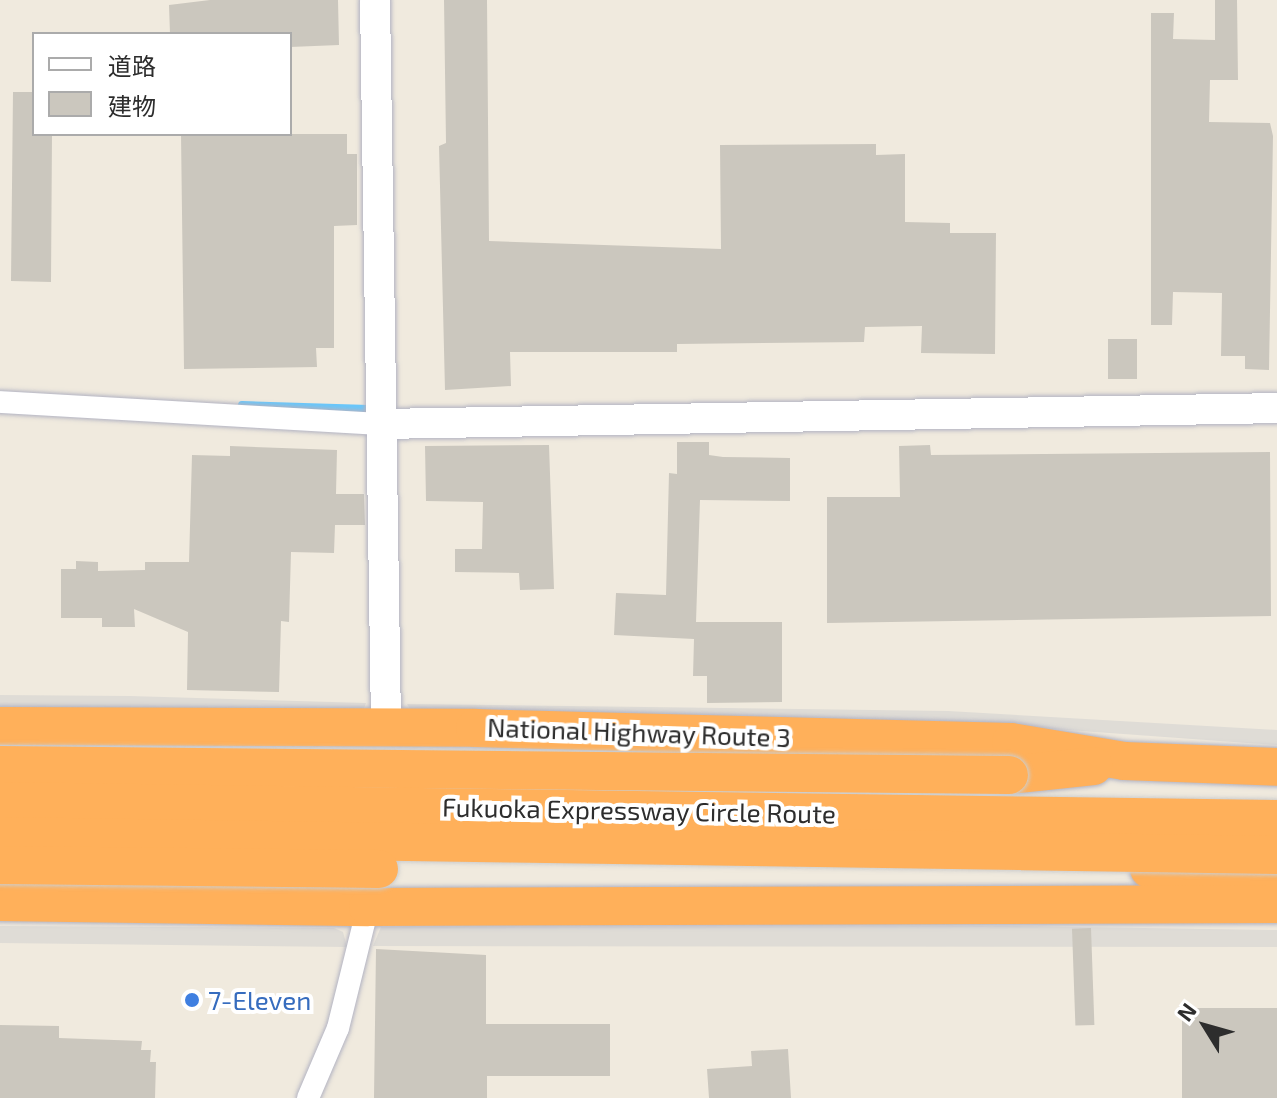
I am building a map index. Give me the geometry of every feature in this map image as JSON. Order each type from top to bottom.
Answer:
[{"type":"highway","name":"National Highway Route 3","points":[[0,726],[386,728],[1011,742],[1124,761],[1277,767]]},
{"type":"highway","points":[[0,765],[1009,775],[1124,761]]},
{"type":"highway","name":"Fukuoka Expressway Circle Route","points":[[0,801],[1277,819]]},
{"type":"highway","name":"Fukuoka Expressway Circle Route","points":[[0,836],[1277,855]]},
{"type":"highway","points":[[0,865],[1149,869],[1222,875],[1277,885]]},
{"type":"highway","points":[[0,902],[368,907],[1277,904]]},
{"type":"street","points":[[375,0],[386,728]]},
{"type":"street","points":[[0,402],[382,424],[1277,408]]},
{"type":"street","points":[[308,1098],[338,1028],[368,907]]},
{"type":"shaded area","points":[[0,695],[366,703],[362,713],[0,708]]},
{"type":"shaded area","points":[[407,704],[948,711],[1277,730],[1277,745],[944,721],[415,717]]},
{"type":"shaded area","points":[[0,926],[334,928],[343,932],[347,947],[0,943]]},
{"type":"shaded area","points":[[1010,926],[1277,930],[1277,947],[373,946],[381,927]]},
{"type":"building","points":[[210,0],[338,0],[339,45],[292,47],[292,32],[170,32],[169,5]]},
{"type":"building","points":[[444,0],[487,0],[489,241],[721,249],[720,145],[876,144],[876,155],[905,154],[905,222],[950,223],[950,233],[996,233],[995,354],[921,353],[922,326],[865,327],[864,342],[677,344],[677,352],[510,352],[511,386],[445,390],[439,146],[446,143]]},
{"type":"building","points":[[1215,0],[1237,0],[1238,80],[1210,80],[1209,122],[1270,123],[1273,136],[1269,370],[1245,369],[1245,356],[1221,356],[1222,293],[1173,292],[1172,325],[1151,325],[1151,13],[1174,13],[1173,39],[1215,40]]},
{"type":"building","points":[[13,92],[32,92],[32,136],[52,136],[51,282],[11,281]]},
{"type":"building","points":[[347,134],[347,154],[357,154],[357,225],[334,226],[334,348],[316,348],[317,367],[184,369],[181,136]]},
{"type":"building","points":[[1108,339],[1137,339],[1137,379],[1108,379]]},
{"type":"building","points":[[677,442],[709,442],[709,455],[723,457],[790,458],[790,501],[700,500],[696,622],[782,622],[782,702],[707,703],[707,676],[693,676],[694,639],[614,635],[616,593],[666,595],[669,473],[677,474]]},
{"type":"building","points":[[549,445],[554,589],[520,590],[519,573],[455,572],[455,549],[482,549],[483,502],[426,501],[425,446]]},
{"type":"building","points":[[930,445],[931,455],[1270,452],[1271,616],[827,623],[827,497],[900,497],[899,446]]},
{"type":"building","points":[[230,446],[337,450],[336,494],[364,494],[365,525],[335,525],[334,553],[291,552],[289,622],[281,621],[279,692],[187,690],[188,632],[134,609],[135,627],[102,627],[102,618],[61,618],[61,569],[76,569],[76,561],[98,562],[98,571],[145,570],[145,562],[189,562],[192,455],[230,456]]},
{"type":"building","points":[[1091,928],[1094,1025],[1075,1026],[1072,929]]},
{"type":"building","points":[[376,949],[486,955],[486,1024],[610,1024],[610,1076],[487,1076],[487,1098],[374,1098]]},
{"type":"building","points":[[1182,1008],[1277,1008],[1277,1098],[1182,1098]]},
{"type":"building","points":[[0,1025],[59,1026],[59,1038],[142,1041],[141,1050],[151,1050],[150,1062],[156,1062],[155,1098],[0,1098]]},
{"type":"building","points":[[788,1049],[791,1098],[709,1098],[707,1069],[752,1066],[751,1051]]},
{"type":"waterway","points":[[242,405],[369,409]]},
{"type":"place","name":"7-Eleven","points":[[192,1000]]}]
